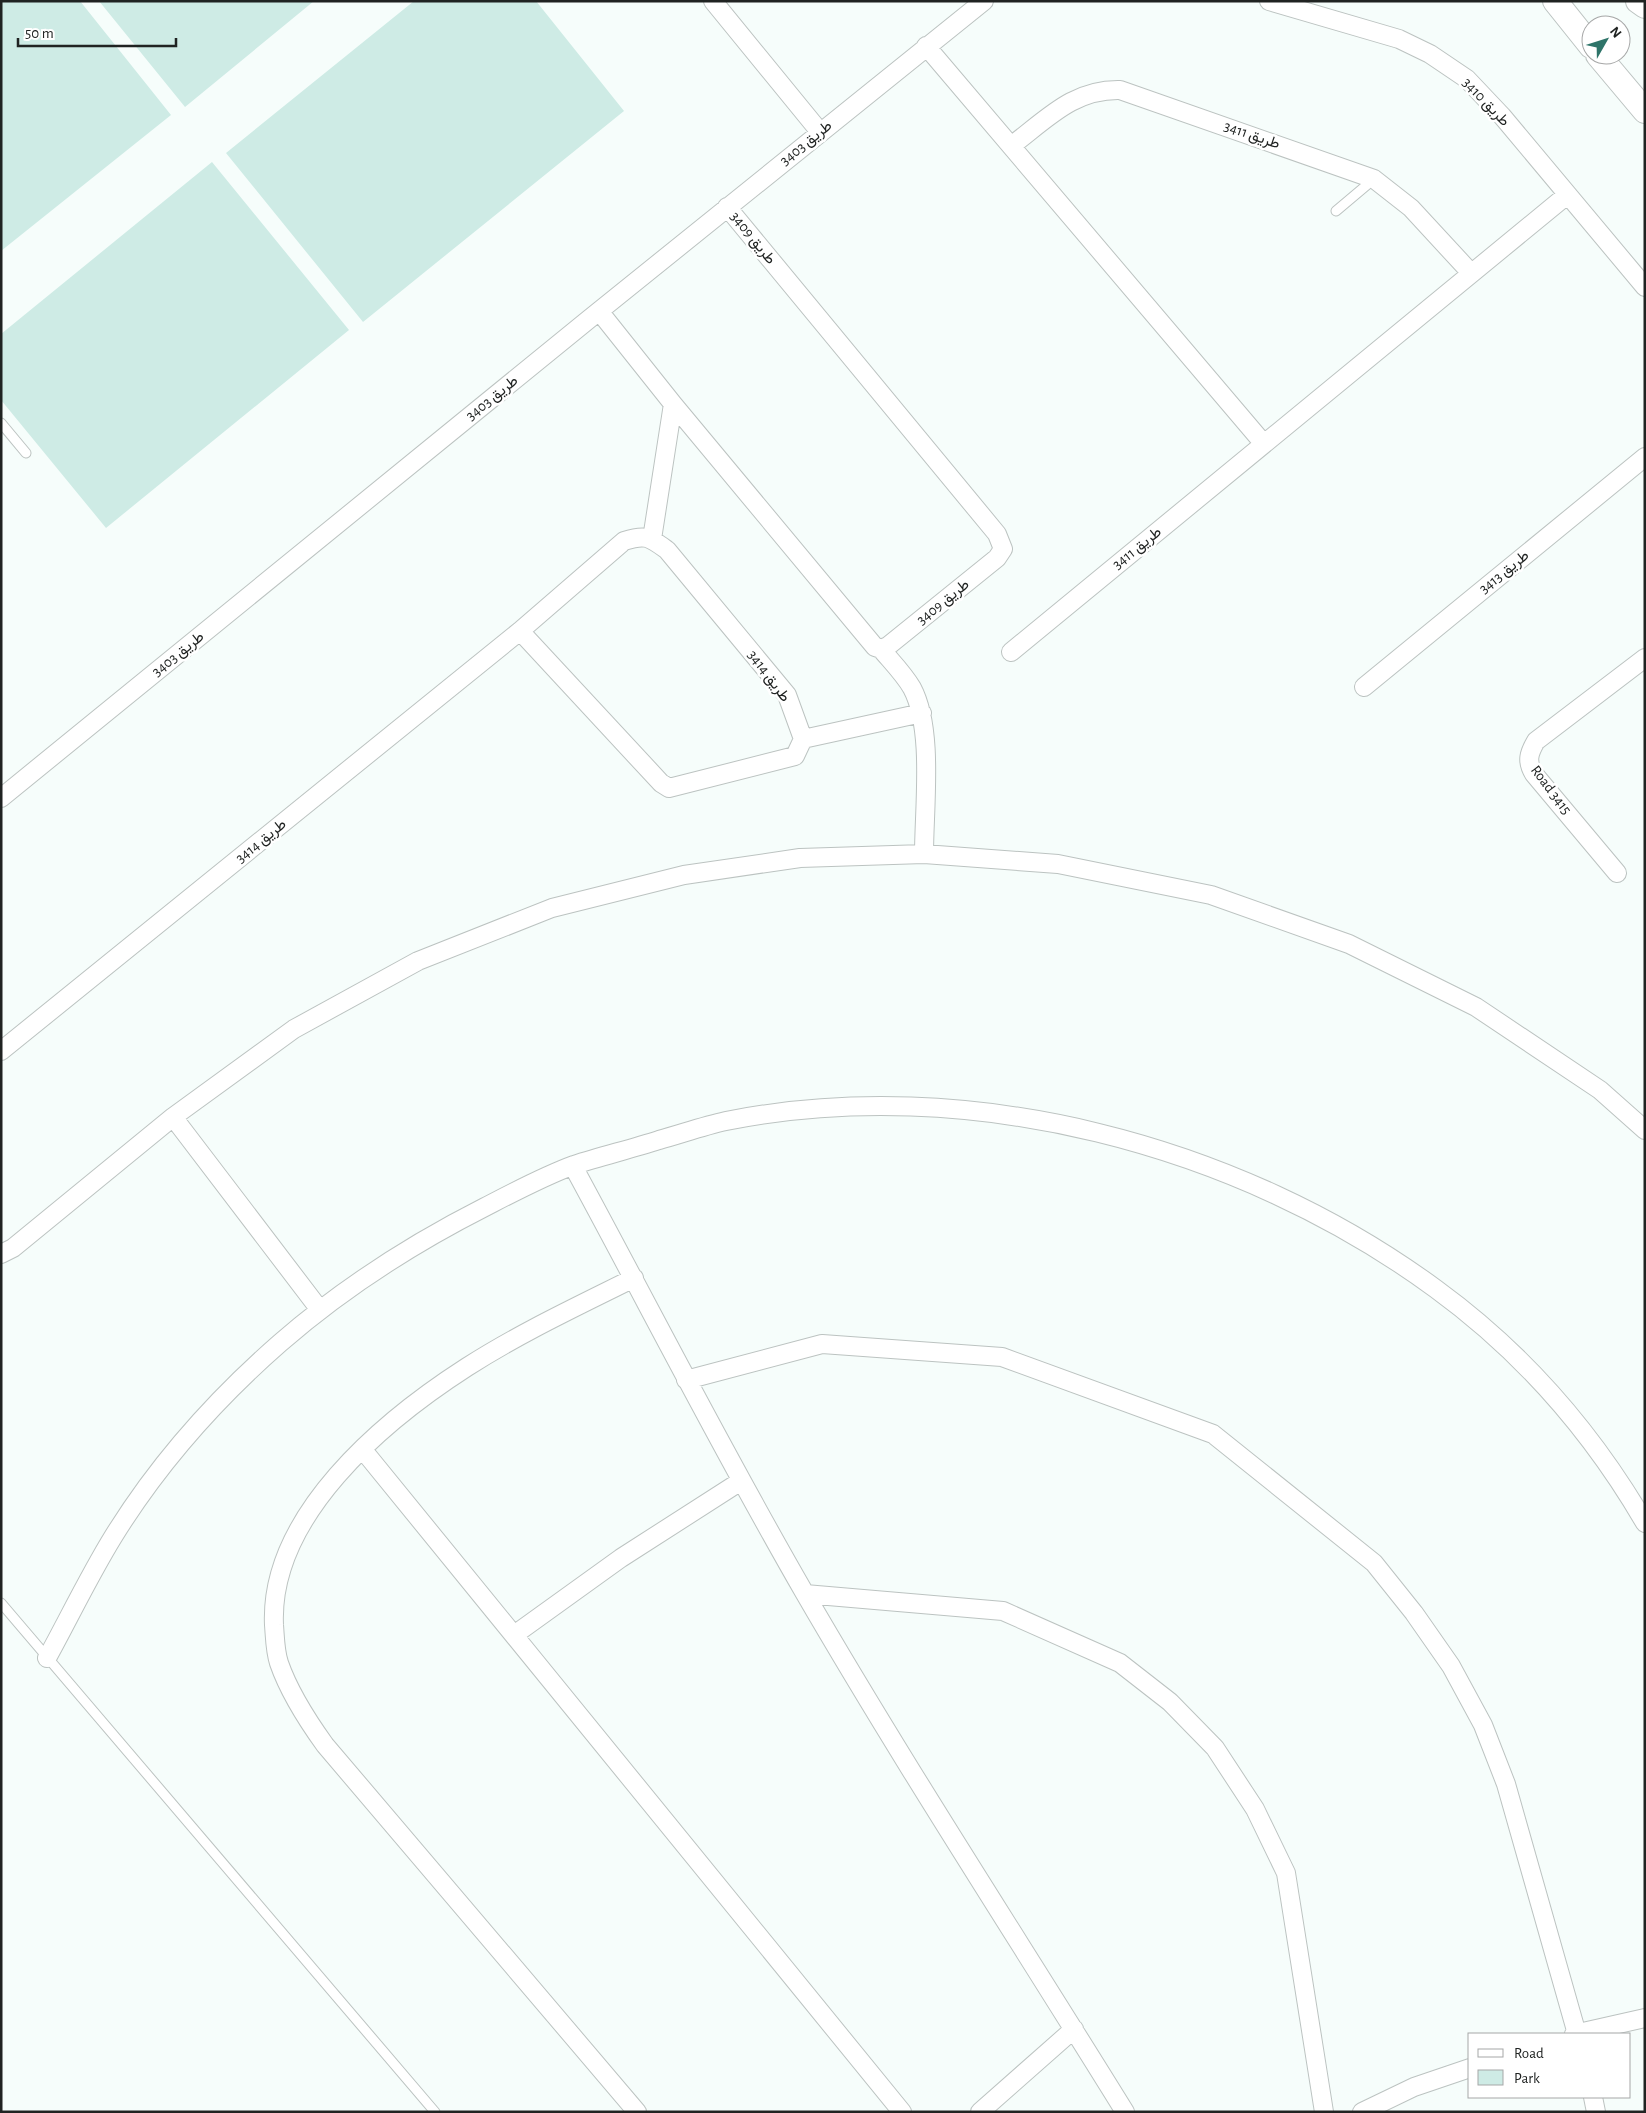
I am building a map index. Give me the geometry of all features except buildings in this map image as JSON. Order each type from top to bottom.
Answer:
[{"type":"main road","points":[[1555,1],[1581,34]]},
{"type":"main road","points":[[1638,1],[1645,6]]},
{"type":"main road","points":[[1606,65],[1645,111]]},
{"type":"street","points":[[713,1],[820,132]]},
{"type":"street","name":"طريق 3403","points":[[1,798],[727,207],[984,1]]},
{"type":"street","name":"طريق 3410","points":[[1269,1],[1399,40],[1430,54],[1467,79],[1502,116],[1645,287]]},
{"type":"street","points":[[926,46],[1264,444]]},
{"type":"street","name":"طريق 3411","points":[[1011,146],[1083,94],[1101,90],[1120,90],[1374,180],[1387,187],[1411,208],[1471,273]]},
{"type":"street","name":"طريق 3411","points":[[1011,652],[1567,195]]},
{"type":"street","name":"طريق 3409","points":[[727,207],[996,534],[1002,548],[997,558],[888,646],[881,649]]},
{"type":"street","points":[[599,311],[673,404],[870,641],[881,649],[912,687],[922,713],[925,736],[924,854]]},
{"type":"street","points":[[652,539],[673,404]]},
{"type":"street","name":"طريق 3413","points":[[1364,688],[1645,457]]},
{"type":"street","name":"طريق 3414","points":[[1,1051],[520,631],[624,541],[640,536],[652,539],[667,550],[787,695],[803,739]]},
{"type":"street","points":[[520,631],[662,783],[669,788],[795,756],[803,739],[922,713]]},
{"type":"street","name":"Road 3415","points":[[1617,873],[1534,774],[1529,766],[1528,755],[1536,741],[1645,658]]},
{"type":"street","points":[[1,1254],[13,1248],[173,1117],[294,1029],[418,961],[552,908],[684,874],[800,858],[924,854],[1058,864],[1211,896],[1349,944],[1476,1007],[1600,1090],[1645,1130]]},
{"type":"street","points":[[47,1658],[88,1580],[115,1534],[178,1447],[247,1372],[320,1310],[434,1233],[511,1193],[573,1166],[723,1122],[833,1109],[925,1108],[999,1114],[1082,1129],[1158,1149],[1240,1180],[1325,1219],[1364,1241],[1439,1291],[1501,1343],[1539,1381],[1604,1459],[1645,1523]]},
{"type":"street","points":[[173,1117],[320,1310]]},
{"type":"street","points":[[573,1166],[634,1278],[686,1380],[805,1594],[908,1766],[1125,2112]]},
{"type":"street","points":[[634,1278],[467,1366],[403,1414],[363,1450],[309,1510],[287,1550],[276,1594],[274,1617],[275,1639],[282,1669],[311,1726],[340,1764],[637,2112]]},
{"type":"street","points":[[686,1380],[822,1344],[1002,1357],[1213,1434],[1374,1563],[1414,1613],[1451,1666],[1484,1725],[1506,1784],[1576,2033]]},
{"type":"street","points":[[363,1450],[902,2112]]},
{"type":"street","points":[[514,1635],[620,1558],[741,1481]]},
{"type":"street","points":[[805,1594],[1003,1612],[1120,1663],[1170,1702],[1215,1748],[1255,1809],[1286,1873],[1324,2112]]},
{"type":"street","points":[[1580,2033],[1645,2018]]},
{"type":"street","points":[[980,2112],[1074,2029]]},
{"type":"street","points":[[1362,2112],[1414,2087],[1468,2069]]},
{"type":"street","points":[[1593,2098],[1596,2112]]},
{"type":"lane","points":[[1336,211],[1374,180]]},
{"type":"lane","points":[[1,423],[26,453]]},
{"type":"lane","points":[[1,1603],[435,2112]]},
{"type":"green space","points":[[1,1],[80,1],[171,115],[1,251]]},
{"type":"green space","points":[[99,1],[314,1],[185,107]]},
{"type":"green space","points":[[414,1],[536,1],[624,111],[363,322],[226,153]]},
{"type":"green space","points":[[212,162],[349,330],[106,528],[1,400],[1,334]]}]
